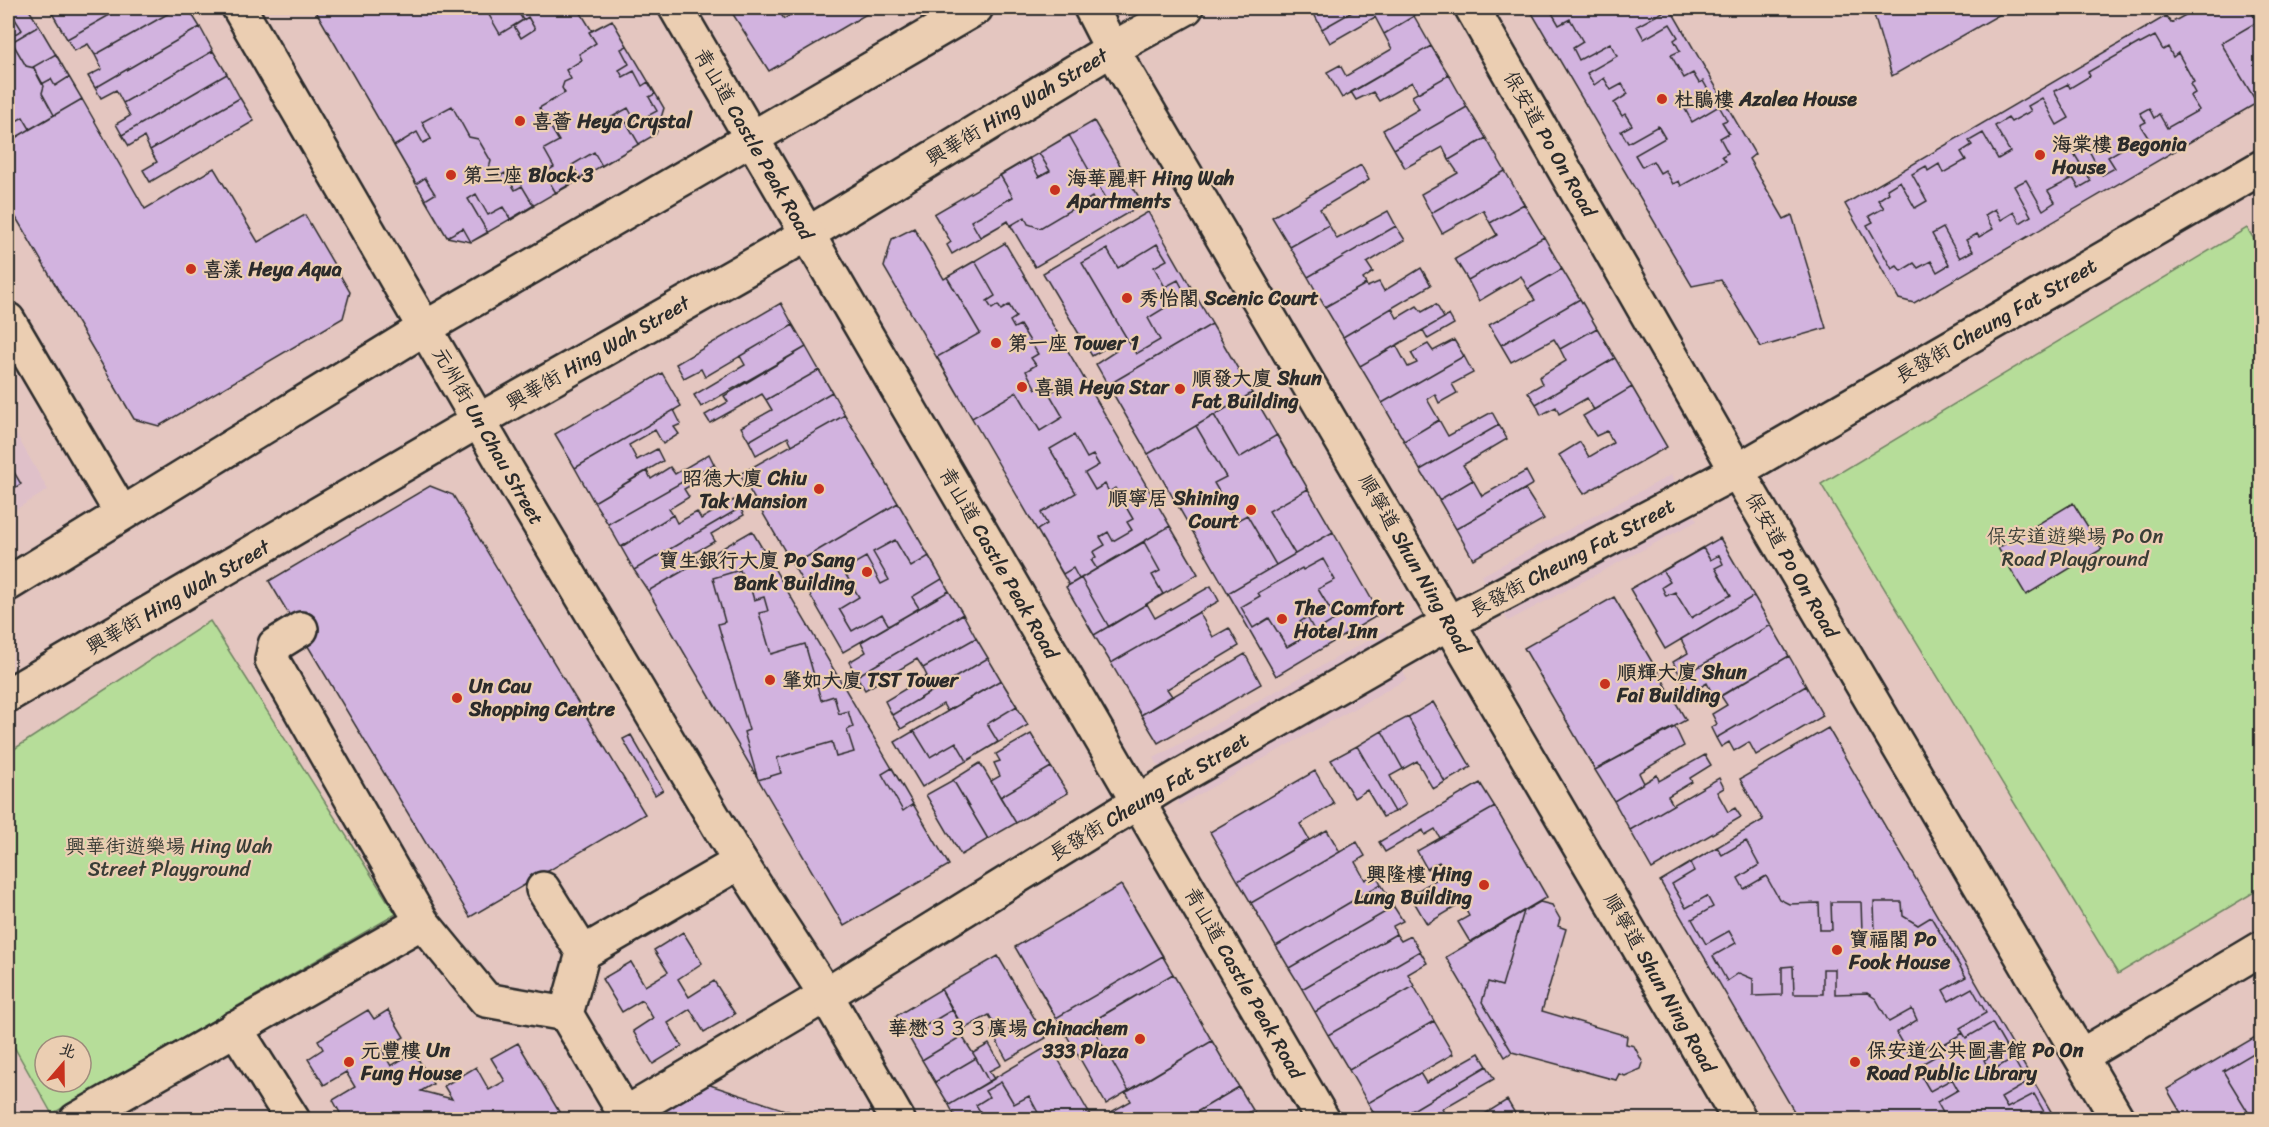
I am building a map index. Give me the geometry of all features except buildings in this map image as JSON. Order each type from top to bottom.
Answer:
[{"type":"street","name":"元州街 Un Chau Street","points":[[239,8],[478,421],[740,862],[826,995],[898,1119]]},
{"type":"street","name":"青山道 Castle Peak Road","points":[[676,8],[806,236],[1139,801],[1323,1119]]},
{"type":"street","points":[[8,584],[425,328],[976,8]]},
{"type":"street","name":"順寧道 Shun Ning Road","points":[[1091,8],[1112,49],[1740,1119]]},
{"type":"street","name":"興華街 Hing Wah Street","points":[[8,695],[478,421],[806,236],[1112,49],[1186,8]]},
{"type":"street","name":"保安道 Po On Road","points":[[1473,8],[1737,471],[2118,1119]]},
{"type":"street","name":"長發街 Cheung Fat Street","points":[[826,995],[1139,801],[1450,622],[1737,471],[2262,167]]},
{"type":"street","points":[[8,320],[122,514]]},
{"type":"street","points":[[301,628],[274,645],[272,660],[422,922],[486,1000],[566,1014]]},
{"type":"street","points":[[740,862],[583,953],[566,1014],[625,1114],[634,1113],[826,995]]},
{"type":"street","points":[[543,889],[583,953]]},
{"type":"street","points":[[94,1116],[235,1028],[422,922]]},
{"type":"street","points":[[2081,1056],[2262,948]]},
{"type":"street","points":[[235,1028],[293,1119]]},
{"type":"shaded area","points":[[8,420],[48,490],[8,514]]},
{"type":"shaded area","points":[[1671,475],[1697,521],[1508,621],[1481,576]]},
{"type":"shaded area","points":[[1385,631],[1407,679],[1180,805],[1154,758]]},
{"type":"green space","name":"保安道遊樂場 Po On Road Playground","points":[[2247,228],[2262,252],[2261,888],[2118,974],[1821,484]]},
{"type":"green space","name":"興華街遊樂場 Hing Wah Street Playground","points":[[210,621],[396,914],[93,1090],[93,1034],[33,1034],[33,1080],[8,1036],[8,753]]},
{"type":"green space","name":"興華街遊樂場 Hing Wah Street Playground","points":[[41,1094],[86,1094],[52,1114]]},
{"type":"place","name":"杜鵑樓 Azalea House","points":[[1662,99]]},
{"type":"place","name":"喜薈 Heya Crystal","points":[[520,121]]},
{"type":"place","name":"海棠樓 Begonia House","points":[[2040,155]]},
{"type":"place","name":"第三座 Block 3","points":[[451,175]]},
{"type":"place","name":"海華麗軒 Hing Wah Apartments","points":[[1055,190]]},
{"type":"place","name":"喜漾 Heya Aqua","points":[[191,269]]},
{"type":"place","name":"秀怡閣 Scenic Court","points":[[1127,298]]},
{"type":"place","name":"第一座 Tower 1","points":[[996,343]]},
{"type":"place","name":"喜韻 Heya Star","points":[[1022,387]]},
{"type":"place","name":"順發大廈 Shun Fat Building","points":[[1180,389]]},
{"type":"place","name":"昭德大廈 Chiu Tak Mansion","points":[[819,489]]},
{"type":"place","name":"順寧居 Shining Court","points":[[1251,510]]},
{"type":"place","name":"寶生銀行大廈 Po Sang Bank Building","points":[[867,572]]},
{"type":"place","name":"The Comfort Hotel Inn","points":[[1282,619]]},
{"type":"place","name":"肇如大廈 TST Tower","points":[[770,680]]},
{"type":"place","name":"順輝大廈 Shun Fai Building","points":[[1605,684]]},
{"type":"place","name":"Un Cau Shopping Centre","points":[[457,698]]},
{"type":"place","name":"興隆樓 Hing Lung Building","points":[[1484,885]]},
{"type":"place","name":"寶福閣 Po Fook House","points":[[1837,950]]},
{"type":"place","name":"華懋３３３廣場 Chinachem 333 Plaza","points":[[1140,1039]]},
{"type":"place","name":"元豐樓 Un Fung House","points":[[349,1062]]},
{"type":"place","name":"保安道公共圖書館 Po On Road Public Library","points":[[1855,1062]]}]
